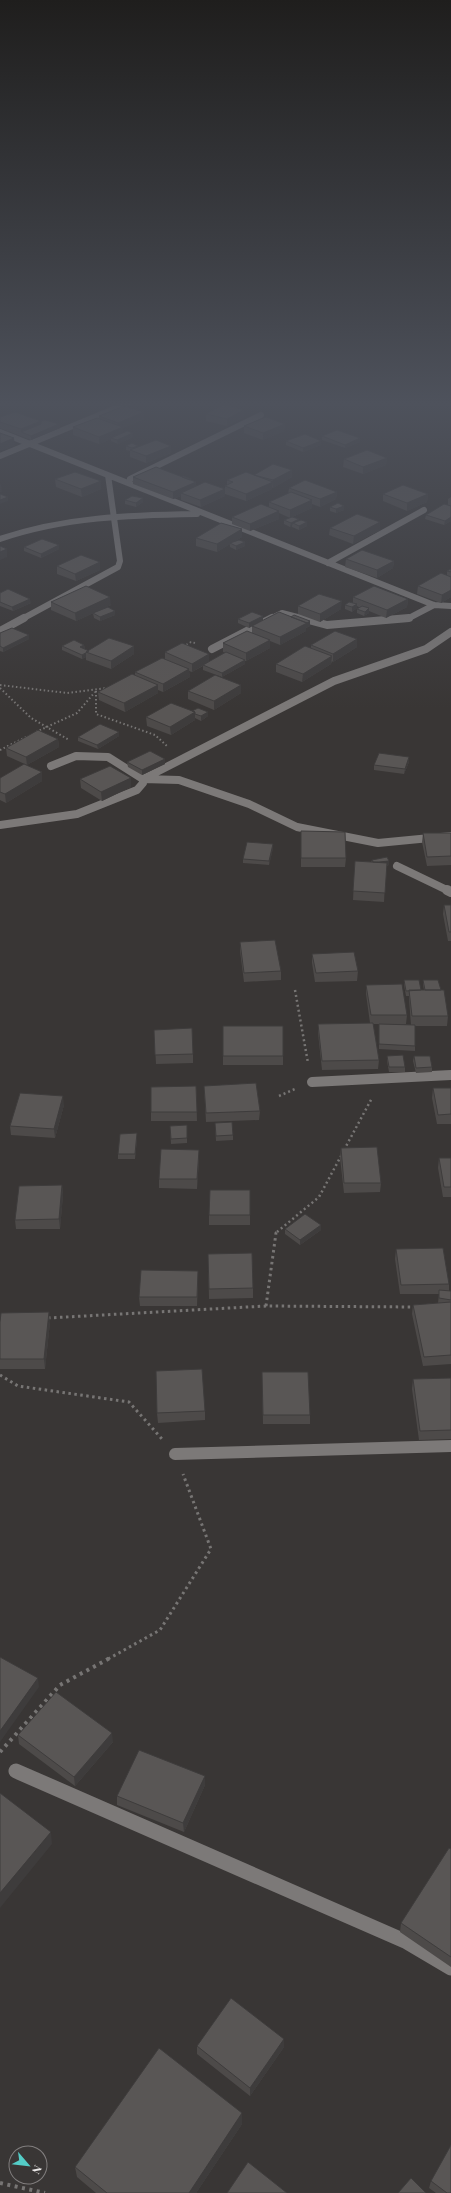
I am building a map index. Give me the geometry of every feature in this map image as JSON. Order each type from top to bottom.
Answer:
[{"type":"street","points":[[0,631],[118,567],[120,561],[111,503]]},
{"type":"street","points":[[178,503],[434,605],[451,606]]},
{"type":"street","points":[[328,563],[424,510]]},
{"type":"street","points":[[0,539],[23,530],[113,516],[202,513]]},
{"type":"street","points":[[212,649],[282,613],[327,625],[409,618],[434,605]]},
{"type":"street","points":[[0,825],[77,814],[137,790],[143,783],[143,779],[334,681],[426,649],[451,632]]},
{"type":"street","points":[[51,766],[76,756],[108,757],[143,779],[179,780],[249,804],[297,826],[378,843],[451,836]]},
{"type":"street","points":[[397,866],[451,892]]},
{"type":"street","points":[[312,1082],[451,1075]]},
{"type":"street","points":[[176,1454],[451,1446]]},
{"type":"street","points":[[16,1771],[407,1942],[451,1968]]},
{"type":"path","points":[[180,648],[191,642],[212,649]]},
{"type":"path","points":[[0,685],[47,693],[96,691],[108,688]]},
{"type":"path","points":[[0,688],[14,705],[42,728]]},
{"type":"path","points":[[96,691],[96,714],[155,735],[182,758]]},
{"type":"path","points":[[36,732],[76,713],[96,691]]},
{"type":"path","points":[[0,750],[28,736]]},
{"type":"path","points":[[295,990],[312,1082]]},
{"type":"path","points":[[266,1306],[276,1233],[318,1197],[374,1096],[368,1078]]},
{"type":"path","points":[[46,1318],[266,1306],[420,1307]]},
{"type":"path","points":[[0,1375],[18,1386],[129,1402],[176,1454],[211,1549],[160,1630],[60,1685],[0,1752]]},
{"type":"path","points":[[0,2183],[45,2193]]},
{"type":"building","points":[[273,503],[305,503],[290,510]]},
{"type":"building","points":[[337,503],[344,506],[336,509],[330,507]]},
{"type":"building","points":[[261,504],[279,511],[250,524],[232,517]]},
{"type":"building","points":[[444,504],[451,506],[451,517],[445,521],[426,515]]},
{"type":"building","points":[[357,514],[380,522],[354,536],[330,528]]},
{"type":"building","points":[[292,517],[299,519],[291,523],[284,520]]},
{"type":"building","points":[[301,520],[307,522],[299,526],[293,523]]},
{"type":"building","points":[[221,523],[242,529],[217,544],[196,538]]},
{"type":"building","points":[[42,539],[59,545],[41,554],[24,547]]},
{"type":"building","points":[[239,540],[245,542],[236,546],[230,543]]},
{"type":"building","points":[[0,546],[7,549],[0,552]]},
{"type":"building","points":[[362,550],[394,561],[377,570],[346,559]]},
{"type":"building","points":[[81,555],[100,562],[75,574],[57,566]]},
{"type":"building","points":[[441,573],[451,577],[451,590],[442,595],[418,586]]},
{"type":"building","points":[[86,586],[110,597],[75,613],[51,602]]},
{"type":"building","points":[[374,586],[408,599],[387,610],[353,597]]},
{"type":"building","points":[[8,589],[30,599],[12,607],[0,602],[0,593]]},
{"type":"building","points":[[319,594],[342,601],[320,614],[298,606]]},
{"type":"building","points":[[349,602],[357,604],[352,607],[345,605]]},
{"type":"building","points":[[362,606],[369,608],[365,612],[357,609]]},
{"type":"building","points":[[108,607],[115,611],[100,617],[93,613]]},
{"type":"building","points":[[252,612],[263,616],[249,623],[238,619]]},
{"type":"building","points":[[279,612],[307,623],[280,637],[252,626]]},
{"type":"building","points":[[294,615],[310,621],[307,623],[291,617]]},
{"type":"building","points":[[12,628],[29,635],[3,648],[0,646],[0,633]]},
{"type":"building","points":[[247,631],[270,640],[246,653],[223,643]]},
{"type":"building","points":[[335,631],[357,639],[333,654],[311,645]]},
{"type":"building","points":[[109,638],[134,646],[111,661],[86,652]]},
{"type":"building","points":[[74,640],[84,645],[80,647],[89,651],[82,655],[62,646]]},
{"type":"building","points":[[182,643],[209,654],[192,664],[165,652]]},
{"type":"building","points":[[305,646],[332,656],[303,674],[276,664]]},
{"type":"building","points":[[226,652],[245,660],[222,673],[203,665]]},
{"type":"building","points":[[162,658],[189,669],[163,684],[135,672]]},
{"type":"building","points":[[132,674],[158,685],[124,703],[98,692]]},
{"type":"building","points":[[215,675],[241,685],[214,701],[188,691]]},
{"type":"building","points":[[171,703],[195,712],[170,727],[146,717]]},
{"type":"building","points":[[198,708],[208,712],[201,716],[192,711]]},
{"type":"building","points":[[100,724],[119,732],[97,745],[78,737]]},
{"type":"building","points":[[38,730],[58,739],[26,757],[6,748]]},
{"type":"building","points":[[150,751],[165,759],[142,770],[127,762]]},
{"type":"building","points":[[379,753],[409,757],[405,769],[374,765]]},
{"type":"building","points":[[24,764],[42,772],[5,794],[0,792],[0,778]]},
{"type":"building","points":[[110,766],[131,778],[101,792],[80,779]]},
{"type":"building","points":[[301,831],[345,832],[346,858],[301,858]]},
{"type":"building","points":[[423,833],[451,833],[451,856],[427,857]]},
{"type":"building","points":[[247,842],[273,844],[269,861],[243,859]]},
{"type":"building","points":[[387,857],[389,861],[373,862],[372,860]]},
{"type":"building","points":[[355,861],[387,863],[385,893],[353,891]]},
{"type":"building","points":[[444,905],[451,905],[451,932],[449,932]]},
{"type":"building","points":[[275,940],[281,971],[244,973],[240,942]]},
{"type":"building","points":[[354,952],[358,971],[316,973],[312,954]]},
{"type":"building","points":[[404,980],[419,980],[421,990],[406,991]]},
{"type":"building","points":[[423,980],[438,980],[441,990],[425,990]]},
{"type":"building","points":[[402,984],[407,1015],[371,1015],[366,985]]},
{"type":"building","points":[[409,990],[444,990],[448,1016],[412,1016]]},
{"type":"building","points":[[373,1023],[379,1060],[322,1061],[318,1024]]},
{"type":"building","points":[[379,1024],[415,1025],[415,1046],[379,1044]]},
{"type":"building","points":[[223,1026],[283,1026],[283,1056],[223,1056]]},
{"type":"building","points":[[192,1028],[193,1054],[155,1055],[154,1030]]},
{"type":"building","points":[[403,1055],[405,1067],[389,1067],[387,1056]]},
{"type":"building","points":[[414,1056],[430,1056],[432,1067],[416,1068]]},
{"type":"building","points":[[256,1083],[260,1111],[206,1113],[204,1086]]},
{"type":"building","points":[[196,1086],[197,1112],[151,1112],[151,1087]]},
{"type":"building","points":[[433,1088],[451,1088],[451,1114],[438,1115]]},
{"type":"building","points":[[20,1093],[63,1096],[54,1129],[10,1126]]},
{"type":"building","points":[[232,1122],[233,1135],[216,1136],[215,1123]]},
{"type":"building","points":[[187,1125],[187,1138],[171,1139],[170,1126]]},
{"type":"building","points":[[137,1133],[135,1154],[118,1154],[120,1134]]},
{"type":"building","points":[[377,1147],[381,1183],[344,1183],[341,1148]]},
{"type":"building","points":[[161,1149],[199,1150],[197,1179],[159,1179]]},
{"type":"building","points":[[439,1158],[451,1158],[451,1187],[444,1187]]},
{"type":"building","points":[[62,1185],[59,1219],[15,1220],[19,1186]]},
{"type":"building","points":[[210,1190],[250,1190],[250,1215],[209,1215]]},
{"type":"building","points":[[305,1214],[321,1225],[300,1240],[285,1229]]},
{"type":"building","points":[[443,1248],[449,1284],[401,1285],[396,1249]]},
{"type":"building","points":[[252,1253],[253,1288],[209,1289],[208,1254]]},
{"type":"building","points":[[141,1270],[198,1271],[197,1297],[139,1297]]},
{"type":"building","points":[[439,1290],[451,1291],[451,1300],[439,1298]]},
{"type":"building","points":[[451,1302],[451,1355],[424,1357],[413,1305]]},
{"type":"building","points":[[49,1312],[44,1359],[0,1359],[1,1313]]},
{"type":"building","points":[[202,1369],[205,1411],[157,1413],[156,1371]]},
{"type":"building","points":[[262,1372],[308,1372],[310,1415],[263,1415]]},
{"type":"building","points":[[451,1378],[451,1430],[420,1431],[413,1379]]},
{"type":"building","points":[[0,1657],[38,1678],[0,1731]]},
{"type":"building","points":[[56,1692],[112,1733],[74,1777],[18,1735]]},
{"type":"building","points":[[139,1750],[205,1776],[183,1823],[117,1796]]},
{"type":"building","points":[[0,1793],[51,1832],[0,1893]]},
{"type":"building","points":[[449,1848],[451,1849],[451,1957],[401,1923]]},
{"type":"building","points":[[231,1998],[284,2039],[250,2088],[197,2046]]},
{"type":"building","points":[[159,2048],[242,2113],[189,2193],[107,2193],[75,2167]]},
{"type":"building","points":[[451,2145],[451,2193],[447,2193],[431,2181]]},
{"type":"building","points":[[248,2162],[287,2193],[227,2193]]},
{"type":"building","points":[[411,2178],[426,2193],[398,2193]]}]
